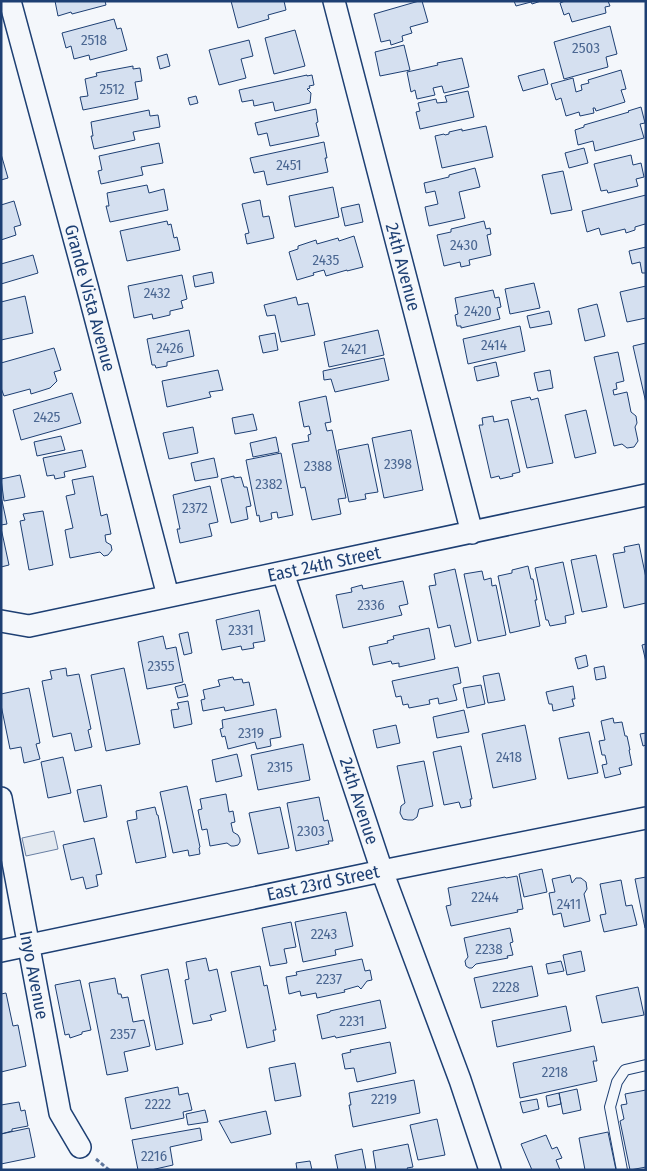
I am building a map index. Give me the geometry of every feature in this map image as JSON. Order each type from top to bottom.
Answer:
[{"type":"street","name":"Grande Vista Avenue","points":[[10,1],[168,596]]},
{"type":"street","name":"24th Avenue","points":[[334,1],[472,533]]},
{"type":"street","name":"East 24th Street","points":[[1,621],[30,626],[646,495]]},
{"type":"street","name":"24th Avenue","points":[[283,573],[382,870],[456,1071],[490,1170]]},
{"type":"street","name":"Inyo Avenue","points":[[1,798],[60,1113],[80,1147]]},
{"type":"street","name":"East 23rd Street","points":[[1,951],[382,870],[646,818]]},
{"type":"lane","points":[[622,1170],[610,1107],[617,1082],[625,1070],[646,1065]]},
{"type":"shaded area","points":[[54,831],[58,849],[26,856],[22,838]]},
{"type":"building","points":[[55,1],[105,1],[106,5],[58,16]]},
{"type":"building","points":[[231,1],[284,1],[286,10],[268,15],[269,19],[238,28]]},
{"type":"building","points":[[422,1],[428,22],[410,27],[412,33],[402,36],[403,41],[391,45],[390,40],[381,42],[374,14]]},
{"type":"building","points":[[514,1],[541,1],[516,6]]},
{"type":"building","points":[[565,1],[608,1],[610,6],[605,7],[606,13],[572,22],[569,13],[564,15],[560,3]]},
{"type":"building","points":[[114,19],[117,29],[121,28],[127,50],[90,60],[89,55],[74,59],[71,46],[66,48],[62,33]]},
{"type":"building","points":[[610,26],[617,54],[606,57],[608,67],[564,79],[554,42]]},
{"type":"building","points":[[295,30],[305,66],[274,74],[265,38]]},
{"type":"building","points":[[249,40],[253,56],[241,59],[246,78],[219,85],[209,50]]},
{"type":"building","points":[[404,45],[410,70],[380,76],[375,52]]},
{"type":"building","points":[[167,54],[170,66],[160,69],[157,57]]},
{"type":"building","points":[[462,58],[469,87],[444,93],[442,86],[433,88],[435,95],[417,99],[415,90],[411,92],[407,72]]},
{"type":"building","points":[[133,66],[133,69],[140,68],[142,81],[135,82],[138,99],[83,110],[80,97],[88,96],[85,79],[97,76],[96,73]]},
{"type":"building","points":[[544,69],[548,84],[523,91],[518,76]]},
{"type":"building","points":[[621,70],[626,89],[621,90],[625,102],[596,111],[593,108],[594,113],[580,116],[579,112],[566,116],[561,98],[556,100],[551,84],[573,78],[576,92],[582,90],[581,85],[589,83],[588,80]]},
{"type":"building","points":[[312,75],[314,85],[309,86],[310,88],[307,89],[311,93],[310,103],[275,111],[273,102],[254,106],[253,100],[242,102],[239,90]]},
{"type":"building","points":[[468,91],[474,117],[420,129],[416,112],[420,111],[418,103],[436,99],[437,103],[447,102],[445,96]]},
{"type":"building","points":[[196,96],[198,103],[190,105],[188,98]]},
{"type":"building","points":[[641,107],[645,123],[640,124],[644,138],[595,151],[593,141],[578,145],[575,130],[584,127],[584,125]]},
{"type":"building","points":[[316,109],[318,122],[316,123],[319,136],[270,146],[267,133],[258,135],[255,123]]},
{"type":"building","points":[[149,110],[150,116],[158,115],[160,127],[133,132],[135,140],[94,149],[91,136],[93,136],[91,122]]},
{"type":"building","points":[[486,126],[493,157],[442,168],[435,136],[449,134],[449,132],[462,129],[462,131]]},
{"type":"building","points":[[324,142],[328,172],[267,185],[264,171],[254,173],[250,158]]},
{"type":"building","points":[[159,143],[163,163],[141,167],[143,175],[101,184],[98,171],[102,170],[99,156]]},
{"type":"building","points":[[584,148],[588,163],[569,168],[565,153]]},
{"type":"building","points":[[1,154],[8,178],[1,180]]},
{"type":"building","points":[[631,155],[633,165],[641,163],[644,177],[636,179],[638,186],[608,193],[607,190],[601,191],[594,164]]},
{"type":"building","points":[[475,168],[480,187],[459,192],[465,218],[429,226],[425,207],[438,204],[435,191],[426,193],[424,183]]},
{"type":"building","points":[[563,171],[572,210],[551,214],[542,175]]},
{"type":"building","points":[[147,185],[149,193],[164,189],[168,210],[110,222],[106,206],[109,206],[107,193]]},
{"type":"building","points":[[333,187],[339,217],[295,227],[289,196]]},
{"type":"building","points":[[646,195],[646,226],[645,224],[635,227],[635,230],[626,233],[625,229],[601,235],[599,228],[587,232],[582,211]]},
{"type":"building","points":[[260,200],[263,217],[269,216],[274,238],[247,244],[245,234],[249,233],[242,204]]},
{"type":"building","points":[[14,201],[21,225],[14,227],[16,235],[1,240],[1,205]]},
{"type":"building","points":[[359,204],[363,222],[345,226],[341,208]]},
{"type":"building","points":[[167,221],[168,225],[171,224],[174,238],[177,237],[180,250],[127,261],[120,231]]},
{"type":"building","points":[[484,221],[486,229],[490,228],[491,234],[487,235],[491,255],[469,260],[470,265],[461,267],[460,262],[444,266],[437,235],[451,232],[451,229]]},
{"type":"building","points":[[354,236],[363,267],[326,276],[324,270],[297,280],[289,252],[298,249],[298,246],[316,240],[317,244],[338,238],[339,241]]},
{"type":"building","points":[[646,247],[646,273],[642,273],[640,262],[632,264],[629,251]]},
{"type":"building","points":[[33,255],[38,273],[1,284],[1,264]]},
{"type":"building","points":[[212,272],[214,283],[195,287],[193,276]]},
{"type":"building","points":[[182,275],[187,299],[181,301],[183,308],[170,311],[170,315],[153,319],[152,314],[134,318],[128,286]]},
{"type":"building","points":[[534,283],[540,308],[510,314],[505,289]]},
{"type":"building","points":[[646,286],[646,318],[627,322],[620,292]]},
{"type":"building","points":[[493,290],[495,298],[499,297],[501,307],[497,308],[500,319],[461,328],[461,326],[457,326],[455,315],[458,314],[455,298]]},
{"type":"building","points":[[25,296],[33,333],[1,340],[1,302]]},
{"type":"building","points":[[296,297],[298,305],[308,303],[315,335],[281,342],[275,315],[267,316],[264,305]]},
{"type":"building","points":[[597,304],[605,336],[585,341],[578,309]]},
{"type":"building","points":[[549,311],[552,324],[530,328],[527,316]]},
{"type":"building","points":[[520,326],[525,351],[468,364],[463,339]]},
{"type":"building","points":[[189,330],[194,356],[167,362],[167,366],[156,368],[155,365],[152,365],[147,339]]},
{"type":"building","points":[[378,330],[384,355],[329,367],[324,342]]},
{"type":"building","points":[[275,333],[278,350],[263,353],[259,336]]},
{"type":"building","points":[[646,343],[646,403],[633,346]]},
{"type":"building","points":[[54,348],[61,370],[54,372],[57,381],[50,388],[31,394],[30,389],[4,396],[1,388],[1,363]]},
{"type":"building","points":[[618,352],[624,381],[616,383],[617,389],[613,390],[614,395],[627,392],[631,412],[636,416],[637,423],[635,427],[638,441],[634,447],[627,448],[622,444],[614,446],[594,357]]},
{"type":"building","points":[[384,358],[389,380],[335,392],[331,379],[324,380],[323,371]]},
{"type":"building","points":[[496,362],[499,376],[477,381],[474,367]]},
{"type":"building","points":[[218,370],[223,390],[209,392],[211,397],[167,407],[162,381]]},
{"type":"building","points":[[550,370],[553,388],[538,391],[534,373]]},
{"type":"building","points":[[72,393],[81,423],[21,440],[13,410]]},
{"type":"building","points":[[326,396],[331,422],[325,423],[327,431],[332,430],[346,498],[338,499],[341,514],[312,520],[305,487],[301,488],[292,444],[309,441],[308,435],[311,434],[309,426],[304,427],[299,402]]},
{"type":"building","points":[[530,397],[531,400],[538,398],[553,463],[527,468],[511,401]]},
{"type":"building","points":[[586,410],[596,453],[575,458],[565,415]]},
{"type":"building","points":[[253,414],[257,430],[235,434],[232,418]]},
{"type":"building","points":[[493,416],[494,422],[508,419],[520,472],[500,479],[499,476],[491,478],[479,425],[483,425],[482,418]]},
{"type":"building","points":[[193,427],[198,453],[169,459],[163,433]]},
{"type":"building","points":[[411,430],[423,490],[384,498],[372,438]]},
{"type":"building","points":[[61,436],[65,450],[37,456],[34,442]]},
{"type":"building","points":[[276,437],[279,452],[253,457],[250,443]]},
{"type":"building","points":[[368,444],[378,492],[365,494],[366,499],[349,502],[338,450]]},
{"type":"building","points":[[82,450],[86,467],[64,472],[65,477],[55,479],[54,475],[47,476],[43,458]]},
{"type":"building","points":[[281,453],[293,515],[278,518],[277,512],[271,513],[272,519],[260,522],[259,515],[257,516],[246,460]]},
{"type":"building","points":[[214,458],[218,477],[195,481],[191,463]]},
{"type":"building","points":[[20,475],[25,497],[4,501],[1,479]]},
{"type":"building","points":[[93,476],[101,516],[107,514],[111,534],[105,535],[106,542],[111,545],[112,550],[108,555],[104,556],[100,552],[70,558],[65,530],[73,528],[66,496],[75,494],[72,480]]},
{"type":"building","points":[[234,476],[234,478],[241,477],[244,487],[247,487],[251,506],[246,507],[248,519],[231,523],[221,479]]},
{"type":"building","points":[[210,486],[218,522],[209,524],[212,536],[180,543],[177,529],[180,529],[173,495]]},
{"type":"building","points":[[1,496],[7,524],[1,525]]},
{"type":"building","points":[[43,511],[53,565],[29,570],[20,521],[25,520],[23,514]]},
{"type":"building","points":[[1,528],[9,565],[1,567]]},
{"type":"building","points":[[639,544],[646,578],[646,603],[624,608],[613,554],[625,552],[624,547]]},
{"type":"building","points":[[596,555],[607,607],[582,612],[571,560]]},
{"type":"building","points":[[563,562],[574,614],[565,616],[566,623],[550,626],[548,620],[546,620],[535,568]]},
{"type":"building","points":[[528,566],[531,579],[533,579],[540,626],[510,633],[498,576],[512,573],[512,570]]},
{"type":"building","points":[[455,569],[471,643],[455,647],[450,625],[438,628],[429,586],[436,585],[434,574]]},
{"type":"building","points":[[482,571],[484,580],[491,578],[492,586],[496,585],[506,635],[478,641],[464,574]]},
{"type":"building","points":[[403,581],[408,604],[399,606],[402,615],[343,628],[336,595],[352,592],[351,588],[362,585],[363,589]]},
{"type":"building","points":[[259,610],[265,641],[253,643],[254,648],[242,650],[241,646],[222,650],[216,620]]},
{"type":"building","points":[[429,628],[435,659],[399,667],[399,663],[392,664],[391,661],[373,665],[369,647],[388,643],[387,641],[394,639],[393,636]]},
{"type":"building","points":[[188,632],[192,653],[184,655],[179,634]]},
{"type":"building","points":[[163,636],[166,649],[176,647],[183,682],[147,689],[138,642]]},
{"type":"building","points":[[646,644],[646,662],[642,645]]},
{"type":"building","points":[[586,655],[588,666],[578,669],[575,658]]},
{"type":"building","points":[[604,666],[606,678],[596,680],[594,668]]},
{"type":"building","points":[[458,667],[461,683],[453,685],[457,700],[439,704],[438,698],[429,700],[430,704],[409,708],[408,704],[403,705],[401,696],[396,697],[392,681]]},
{"type":"building","points":[[66,668],[67,676],[79,674],[91,729],[88,730],[92,747],[75,751],[71,733],[53,737],[42,681],[52,679],[50,671]]},
{"type":"building","points":[[124,668],[140,744],[106,751],[91,675]]},
{"type":"building","points":[[499,673],[505,700],[488,703],[483,676]]},
{"type":"building","points":[[233,677],[234,680],[242,679],[243,683],[249,682],[254,705],[225,711],[224,707],[203,711],[201,700],[205,699],[203,690],[220,686],[218,680]]},
{"type":"building","points":[[185,684],[188,696],[178,698],[175,687]]},
{"type":"building","points":[[481,685],[485,704],[467,708],[463,688]]},
{"type":"building","points":[[573,686],[575,699],[572,699],[574,706],[553,711],[546,692]]},
{"type":"building","points":[[29,688],[40,743],[36,744],[40,759],[24,763],[21,747],[10,749],[1,705],[1,694]]},
{"type":"building","points":[[188,701],[192,724],[174,728],[171,710],[179,709],[177,703]]},
{"type":"building","points":[[276,709],[281,737],[270,739],[271,746],[257,749],[255,742],[228,749],[225,736],[222,737],[220,729],[223,728],[222,720]]},
{"type":"building","points":[[464,710],[469,732],[437,738],[433,717]]},
{"type":"building","points":[[613,718],[614,723],[622,722],[625,736],[627,736],[632,765],[619,768],[621,774],[605,778],[602,765],[607,764],[605,755],[602,755],[599,741],[605,740],[601,721]]},
{"type":"building","points":[[396,725],[400,743],[377,748],[373,730]]},
{"type":"building","points":[[525,725],[536,779],[493,788],[482,734]]},
{"type":"building","points":[[589,732],[598,773],[568,779],[559,738]]},
{"type":"building","points":[[646,733],[646,745],[643,746],[640,734]]},
{"type":"building","points":[[303,744],[310,780],[258,790],[251,755]]},
{"type":"building","points":[[461,746],[472,799],[470,799],[471,806],[461,808],[459,802],[444,805],[433,752]]},
{"type":"building","points":[[237,754],[242,776],[216,782],[212,760]]},
{"type":"building","points":[[63,757],[71,793],[48,798],[41,762]]},
{"type":"building","points":[[424,761],[433,806],[419,809],[417,817],[413,820],[403,819],[400,813],[401,806],[405,803],[397,766]]},
{"type":"building","points":[[101,785],[107,817],[84,822],[77,790]]},
{"type":"building","points":[[187,786],[200,847],[200,854],[189,856],[188,850],[173,853],[160,792]]},
{"type":"building","points":[[226,794],[229,812],[233,811],[235,822],[231,823],[233,832],[238,835],[240,842],[234,846],[227,843],[210,846],[207,829],[202,830],[198,810],[202,809],[200,799]]},
{"type":"building","points":[[319,797],[324,821],[328,820],[333,841],[328,841],[329,844],[296,851],[287,803]]},
{"type":"building","points":[[155,807],[166,857],[136,863],[127,821],[137,819],[136,811]]},
{"type":"building","points":[[280,807],[289,848],[258,854],[249,813]]},
{"type":"building","points":[[94,838],[102,874],[96,875],[98,886],[86,889],[83,877],[71,880],[63,845]]},
{"type":"building","points":[[542,869],[547,892],[524,897],[519,874]]},
{"type":"building","points":[[570,875],[572,883],[576,878],[581,878],[586,882],[587,889],[584,894],[590,921],[564,927],[561,913],[553,915],[549,893],[555,892],[552,879]]},
{"type":"building","points":[[517,876],[523,909],[517,910],[518,912],[451,926],[446,906],[451,905],[448,888]]},
{"type":"building","points":[[646,877],[646,928],[645,928],[635,879]]},
{"type":"building","points":[[621,880],[626,906],[632,905],[637,925],[604,932],[600,915],[606,914],[600,884]]},
{"type":"building","points":[[346,912],[353,946],[335,950],[336,955],[303,962],[295,922]]},
{"type":"building","points":[[291,922],[296,947],[284,949],[287,963],[270,966],[262,928]]},
{"type":"building","points":[[510,928],[513,942],[510,943],[513,955],[507,956],[508,958],[476,964],[472,968],[466,966],[465,961],[468,957],[464,938]]},
{"type":"building","points":[[581,951],[585,971],[567,975],[563,955]]},
{"type":"building","points":[[206,958],[209,971],[217,969],[226,1011],[210,1015],[212,1020],[193,1024],[185,980],[189,979],[186,962]]},
{"type":"building","points":[[362,959],[365,971],[370,970],[372,980],[367,981],[361,989],[358,986],[344,990],[345,992],[317,998],[316,993],[301,996],[300,991],[289,994],[286,977],[297,975],[296,972]]},
{"type":"building","points":[[561,961],[564,971],[548,974],[546,964]]},
{"type":"building","points":[[260,966],[264,986],[267,985],[276,1030],[273,1030],[275,1041],[247,1048],[231,972]]},
{"type":"building","points":[[532,966],[538,996],[481,1008],[474,978]]},
{"type":"building","points":[[168,969],[183,1044],[156,1050],[141,975]]},
{"type":"building","points":[[115,978],[118,994],[121,994],[122,998],[128,997],[133,1022],[144,1020],[150,1046],[124,1052],[128,1071],[107,1075],[89,983]]},
{"type":"building","points":[[80,980],[91,1030],[70,1038],[69,1034],[65,1035],[55,985]]},
{"type":"building","points":[[638,987],[644,1015],[602,1023],[596,996]]},
{"type":"building","points":[[6,993],[13,1026],[18,1025],[26,1066],[1,1072],[1,994]]},
{"type":"building","points":[[380,1000],[386,1028],[322,1039],[317,1015]]},
{"type":"building","points":[[566,1006],[571,1031],[497,1047],[492,1021]]},
{"type":"building","points":[[390,1042],[396,1073],[357,1082],[354,1068],[345,1069],[342,1054],[351,1052],[350,1050]]},
{"type":"building","points":[[594,1046],[597,1061],[593,1061],[597,1081],[520,1098],[513,1063]]},
{"type":"building","points":[[295,1063],[301,1096],[275,1101],[269,1068]]},
{"type":"building","points":[[414,1080],[420,1113],[353,1127],[349,1093]]},
{"type":"building","points":[[178,1087],[179,1095],[188,1093],[192,1110],[183,1112],[184,1118],[131,1129],[125,1098]]},
{"type":"building","points":[[577,1089],[581,1110],[563,1114],[559,1093]]},
{"type":"building","points":[[646,1090],[646,1167],[630,1170],[620,1121],[624,1119],[621,1105],[627,1104],[625,1094]]},
{"type":"building","points":[[559,1093],[561,1104],[548,1107],[546,1096]]},
{"type":"building","points":[[537,1099],[539,1109],[523,1113],[520,1102]]},
{"type":"building","points":[[19,1102],[21,1111],[25,1110],[28,1126],[12,1129],[12,1131],[1,1134],[1,1105]]},
{"type":"building","points":[[205,1110],[208,1122],[188,1125],[186,1114]]},
{"type":"building","points":[[266,1111],[271,1134],[231,1143],[219,1121]]},
{"type":"building","points":[[437,1119],[445,1155],[418,1160],[410,1125]]},
{"type":"building","points":[[29,1128],[35,1157],[1,1164],[1,1134]]},
{"type":"building","points":[[200,1128],[202,1140],[170,1147],[173,1165],[151,1170],[138,1170],[132,1140]]},
{"type":"building","points":[[608,1132],[616,1170],[585,1170],[579,1138]]},
{"type":"building","points":[[546,1135],[552,1149],[557,1147],[562,1158],[556,1160],[560,1170],[532,1170],[521,1144]]},
{"type":"building","points":[[408,1144],[413,1167],[407,1168],[408,1170],[376,1170],[373,1151]]},
{"type":"building","points":[[362,1149],[366,1170],[338,1170],[335,1155]]},
{"type":"building","points":[[310,1161],[312,1170],[297,1170],[296,1163]]}]
